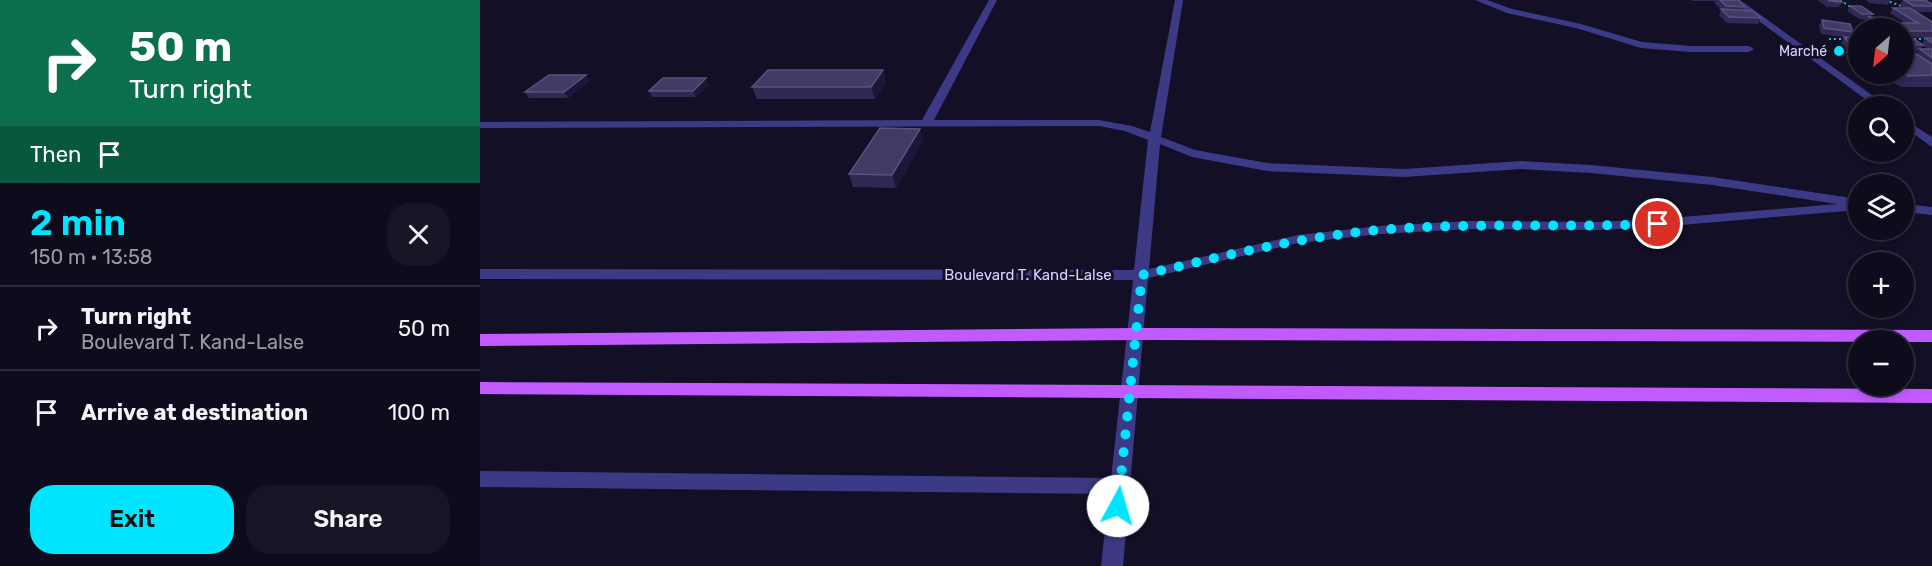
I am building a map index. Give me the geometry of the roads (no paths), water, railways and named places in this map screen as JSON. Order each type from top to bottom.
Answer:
[{"type":"main road","points":[[480,340],[1136,334],[1932,336]]},
{"type":"main road","points":[[480,388],[1932,396]]},
{"type":"street","points":[[926,124],[993,0]]},
{"type":"street","points":[[1112,566],[1154,140],[1179,0]]},
{"type":"street","points":[[1479,0],[1510,11],[1578,26],[1641,45],[1691,49],[1749,49]]},
{"type":"street","points":[[1734,0],[1867,96]]},
{"type":"street","points":[[480,125],[1099,123],[1128,128],[1192,153],[1268,167],[1404,173],[1521,165],[1591,169],[1712,181],[1848,203]]},
{"type":"street","points":[[1914,130],[1932,143]]},
{"type":"street","name":"Boulevard T. Kand-Lalse","points":[[480,274],[1142,275],[1298,239],[1380,230],[1470,225],[1658,224],[1848,206]]},
{"type":"street","points":[[1914,209],[1932,211]]},
{"type":"street","points":[[480,479],[1120,486]]},
{"type":"place","name":"Marché","points":[[1839,51]]}]
